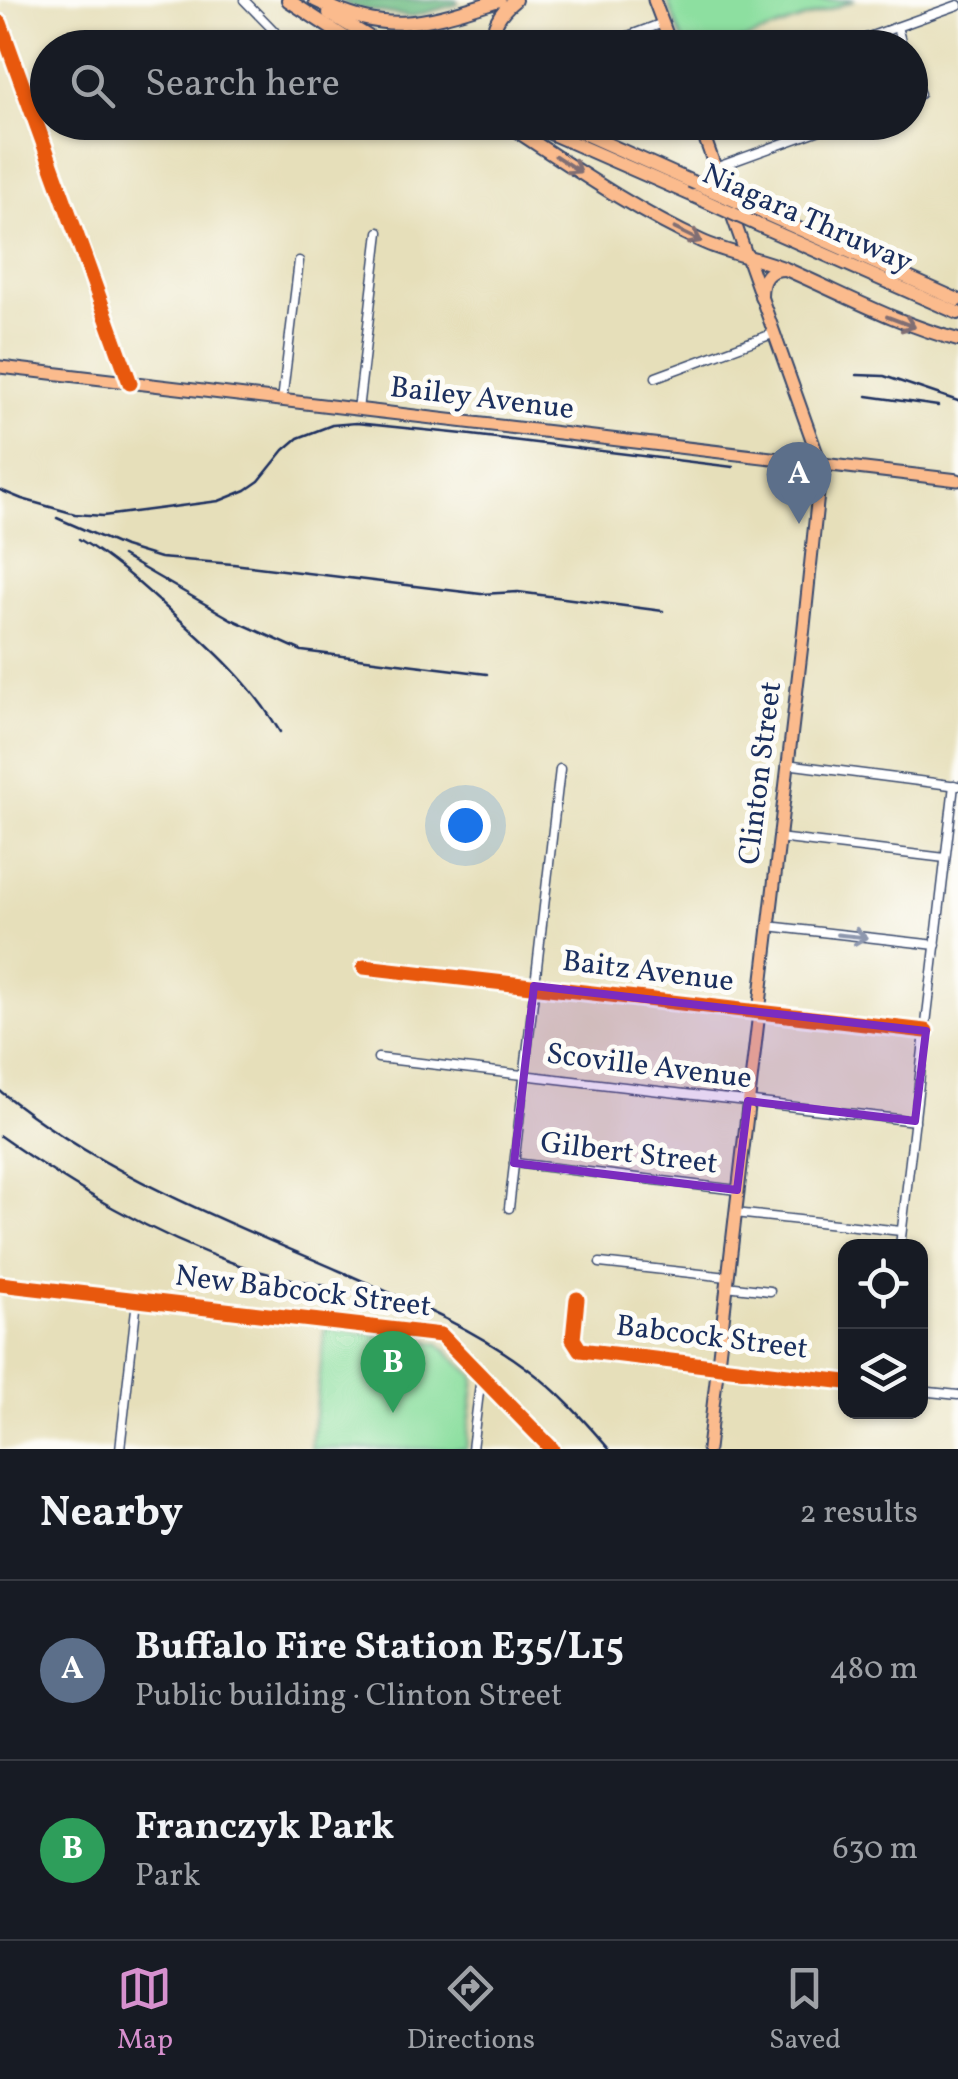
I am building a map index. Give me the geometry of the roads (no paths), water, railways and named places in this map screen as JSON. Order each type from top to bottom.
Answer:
[{"type":"highway","points":[[288,0],[334,30]]},
{"type":"highway","points":[[313,0],[353,16],[390,24],[438,19],[499,0]]},
{"type":"highway","points":[[313,0],[359,30]]},
{"type":"highway","points":[[494,30],[498,18],[515,0]]},
{"type":"highway","points":[[531,140],[633,207],[700,241],[786,269],[889,318],[958,340]]},
{"type":"highway","name":"Niagara Thruway","points":[[566,140],[958,313]]},
{"type":"highway","name":"Niagara Thruway","points":[[598,140],[958,300]]},
{"type":"highway","points":[[761,296],[763,280],[769,272],[786,269]]},
{"type":"main road","points":[[654,0],[666,30]]},
{"type":"main road","name":"Clinton Street","points":[[705,140],[821,465],[708,1449]]},
{"type":"main road","name":"Bailey Avenue","points":[[0,367],[958,480]]},
{"type":"street","points":[[244,0],[273,30]]},
{"type":"street","points":[[889,30],[958,5]]},
{"type":"street","points":[[0,23],[30,106]]},
{"type":"street","points":[[644,30],[663,23]]},
{"type":"street","points":[[42,140],[130,383]]},
{"type":"street","points":[[715,168],[792,140]]},
{"type":"street","points":[[358,410],[379,232]]},
{"type":"street","points":[[282,401],[299,261]]},
{"type":"street","points":[[656,377],[774,332]]},
{"type":"street","points":[[786,764],[956,786],[901,1239]]},
{"type":"street","points":[[509,1208],[560,769]]},
{"type":"street","points":[[778,838],[945,858]]},
{"type":"street","points":[[768,926],[936,945]]},
{"type":"street","name":"Baitz Avenue","points":[[364,967],[926,1032]]},
{"type":"street","name":"Scoville Avenue","points":[[378,1058],[915,1121]]},
{"type":"street","name":"Gilbert Street","points":[[514,1162],[738,1190]]},
{"type":"street","name":"Gilbert Street","points":[[735,1213],[902,1231]]},
{"type":"street","points":[[600,1264],[727,1281],[770,1292]]},
{"type":"street","name":"New Babcock Street","points":[[0,1284],[441,1335],[552,1449]]},
{"type":"street","name":"Babcock Street","points":[[577,1299],[573,1339],[583,1351],[838,1381]]},
{"type":"street","points":[[120,1449],[138,1300]]},
{"type":"street","points":[[472,1449],[481,1376]]},
{"type":"street","points":[[928,1391],[958,1395]]},
{"type":"railway","points":[[857,375],[884,376],[958,401]]},
{"type":"railway","points":[[867,396],[938,406]]},
{"type":"railway","points":[[0,490],[75,514],[103,516],[219,501],[259,481],[298,438],[332,425],[356,423],[733,467]]},
{"type":"railway","points":[[57,518],[160,558],[481,594],[518,592],[663,611]]},
{"type":"railway","points":[[79,539],[126,573],[216,653],[257,698],[280,732]]},
{"type":"railway","points":[[122,556],[231,619],[302,651],[487,674]]},
{"type":"railway","points":[[0,1091],[79,1147],[121,1171],[413,1303],[484,1340],[550,1387],[609,1449]]},
{"type":"railway","points":[[0,1136],[114,1208],[204,1252],[269,1274],[372,1296]]},
{"type":"place","name":"Buffalo Fire Station E35/L15","points":[[799,524]]},
{"type":"place","name":"Franczyk Park","points":[[393,1413]]}]
